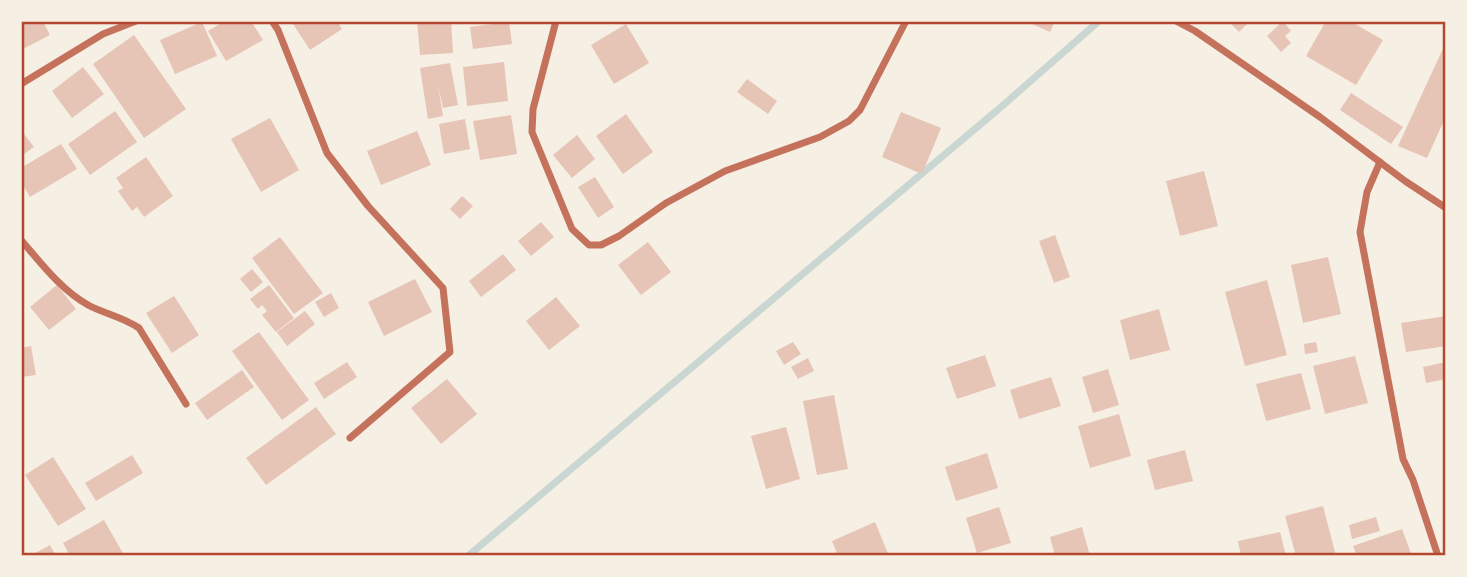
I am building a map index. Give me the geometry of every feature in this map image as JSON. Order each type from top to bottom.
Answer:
[{"type":"street","points":[[21,84],[103,34],[136,21]]},
{"type":"street","points":[[272,21],[327,153],[368,206],[443,288],[450,352],[349,438]]},
{"type":"street","points":[[556,21],[533,109],[532,132],[572,229],[589,245],[601,246],[666,203],[725,171],[820,137],[849,121],[860,110],[906,21]]},
{"type":"street","points":[[1176,21],[1207,38],[1446,208]]},
{"type":"street","points":[[1380,162],[1367,192],[1360,232],[1403,458],[1438,556]]},
{"type":"street","points":[[21,240],[73,296],[139,328],[186,404]]},
{"type":"building","points":[[21,21],[43,21],[50,35],[21,50]]},
{"type":"building","points":[[225,21],[251,21],[263,40],[226,61],[208,31]]},
{"type":"building","points":[[291,21],[337,21],[342,29],[310,50]]},
{"type":"building","points":[[417,21],[451,21],[453,53],[420,55]]},
{"type":"building","points":[[1033,21],[1055,21],[1050,32],[1032,24]]},
{"type":"building","points":[[1228,21],[1250,21],[1239,32]]},
{"type":"building","points":[[1283,21],[1291,31],[1285,36],[1291,43],[1281,52],[1267,36]]},
{"type":"building","points":[[1326,21],[1350,21],[1383,40],[1356,85],[1306,56]]},
{"type":"building","points":[[202,22],[217,56],[175,74],[160,40]]},
{"type":"building","points":[[509,22],[512,44],[473,49],[470,27]]},
{"type":"building","points":[[626,24],[649,63],[614,84],[591,45]]},
{"type":"building","points":[[134,35],[186,109],[144,138],[93,64]]},
{"type":"building","points":[[1446,42],[1446,116],[1427,158],[1398,146]]},
{"type":"building","points":[[504,62],[508,101],[467,106],[463,67]]},
{"type":"building","points":[[450,63],[458,105],[443,108],[438,85],[443,116],[428,119],[420,68]]},
{"type":"building","points":[[83,67],[104,94],[72,118],[52,91]]},
{"type":"building","points":[[747,79],[777,101],[768,114],[737,92]]},
{"type":"building","points":[[1351,93],[1403,127],[1391,144],[1340,110]]},
{"type":"building","points":[[115,111],[137,142],[90,175],[68,144]]},
{"type":"building","points":[[901,112],[941,128],[922,174],[882,157]]},
{"type":"building","points":[[626,114],[653,152],[623,174],[596,136]]},
{"type":"building","points":[[511,115],[517,154],[480,160],[473,121]]},
{"type":"building","points":[[270,118],[299,170],[261,192],[231,139]]},
{"type":"building","points":[[465,119],[470,149],[444,154],[439,124]]},
{"type":"building","points":[[21,130],[34,147],[21,156]]},
{"type":"building","points":[[417,131],[431,165],[381,185],[367,151]]},
{"type":"building","points":[[577,135],[595,159],[572,178],[553,155]]},
{"type":"building","points":[[61,144],[77,169],[30,197],[21,182],[21,168]]},
{"type":"building","points":[[146,157],[173,196],[144,217],[137,207],[132,211],[118,191],[123,188],[116,178]]},
{"type":"building","points":[[1204,171],[1218,226],[1180,236],[1166,181]]},
{"type":"building","points":[[595,177],[614,207],[598,218],[578,187]]},
{"type":"building","points":[[462,196],[473,206],[460,219],[450,209]]},
{"type":"building","points":[[541,222],[554,237],[531,256],[518,241]]},
{"type":"building","points":[[1055,235],[1070,277],[1054,283],[1039,241]]},
{"type":"building","points":[[280,237],[323,293],[294,314],[252,258]]},
{"type":"building","points":[[648,242],[671,272],[641,295],[618,265]]},
{"type":"building","points":[[503,254],[516,270],[481,297],[469,281]]},
{"type":"building","points":[[1328,257],[1341,314],[1303,323],[1291,265]]},
{"type":"building","points":[[252,269],[263,282],[251,292],[240,279]]},
{"type":"building","points":[[415,279],[432,312],[384,336],[368,302]]},
{"type":"building","points":[[1267,280],[1287,355],[1245,366],[1225,292]]},
{"type":"building","points":[[57,285],[76,309],[49,330],[30,307]]},
{"type":"building","points":[[269,285],[294,318],[276,332],[262,315],[267,311],[262,305],[258,309],[250,299]]},
{"type":"building","points":[[331,293],[339,308],[324,317],[315,302]]},
{"type":"building","points":[[174,296],[199,335],[172,353],[146,313]]},
{"type":"building","points":[[556,297],[580,326],[549,350],[526,321]]},
{"type":"building","points":[[1159,309],[1170,350],[1130,360],[1120,320]]},
{"type":"building","points":[[305,311],[315,324],[287,346],[277,332]]},
{"type":"building","points":[[1446,316],[1446,346],[1406,352],[1401,323]]},
{"type":"building","points":[[259,332],[309,400],[282,420],[232,351]]},
{"type":"building","points":[[793,342],[801,354],[784,365],[776,351]]},
{"type":"building","points":[[1316,342],[1318,352],[1305,354],[1304,344]]},
{"type":"building","points":[[31,346],[36,375],[21,377],[21,348]]},
{"type":"building","points":[[985,355],[996,386],[957,399],[946,368]]},
{"type":"building","points":[[1355,356],[1368,403],[1325,414],[1313,366]]},
{"type":"building","points":[[808,358],[814,371],[798,379],[791,367]]},
{"type":"building","points":[[347,362],[357,377],[324,399],[314,383]]},
{"type":"building","points":[[1446,362],[1446,379],[1426,383],[1423,367]]},
{"type":"building","points":[[1108,369],[1119,405],[1093,413],[1082,377]]},
{"type":"building","points":[[242,370],[254,387],[207,420],[195,403]]},
{"type":"building","points":[[1301,373],[1311,409],[1266,421],[1256,384]]},
{"type":"building","points":[[1051,377],[1061,406],[1019,419],[1010,390]]},
{"type":"building","points":[[447,379],[477,414],[441,444],[411,408]]},
{"type":"building","points":[[834,395],[848,469],[817,475],[803,401]]},
{"type":"building","points":[[316,407],[336,434],[266,485],[246,458]]},
{"type":"building","points":[[1119,414],[1131,456],[1090,468],[1078,426]]},
{"type":"building","points":[[786,427],[800,479],[766,489],[751,436]]},
{"type":"building","points":[[1185,450],[1193,481],[1155,490],[1147,460]]},
{"type":"building","points":[[987,453],[998,488],[956,501],[945,467]]},
{"type":"building","points":[[132,455],[143,473],[96,501],[85,483]]},
{"type":"building","points":[[53,457],[86,509],[58,526],[25,475]]},
{"type":"building","points":[[1323,506],[1336,556],[1296,556],[1285,516]]},
{"type":"building","points":[[999,507],[1011,543],[977,553],[966,518]]},
{"type":"building","points":[[1376,517],[1380,531],[1352,539],[1349,525]]},
{"type":"building","points":[[104,520],[124,555],[70,556],[63,543]]},
{"type":"building","points":[[875,522],[889,556],[838,556],[832,541]]},
{"type":"building","points":[[1082,527],[1090,556],[1055,556],[1050,537]]},
{"type":"building","points":[[1402,529],[1412,556],[1357,556],[1353,546]]},
{"type":"building","points":[[1280,532],[1286,556],[1241,556],[1238,541]]},
{"type":"building","points":[[50,545],[56,556],[30,556]]},
{"type":"waterway","points":[[468,556],[1001,107],[1099,21]]}]
